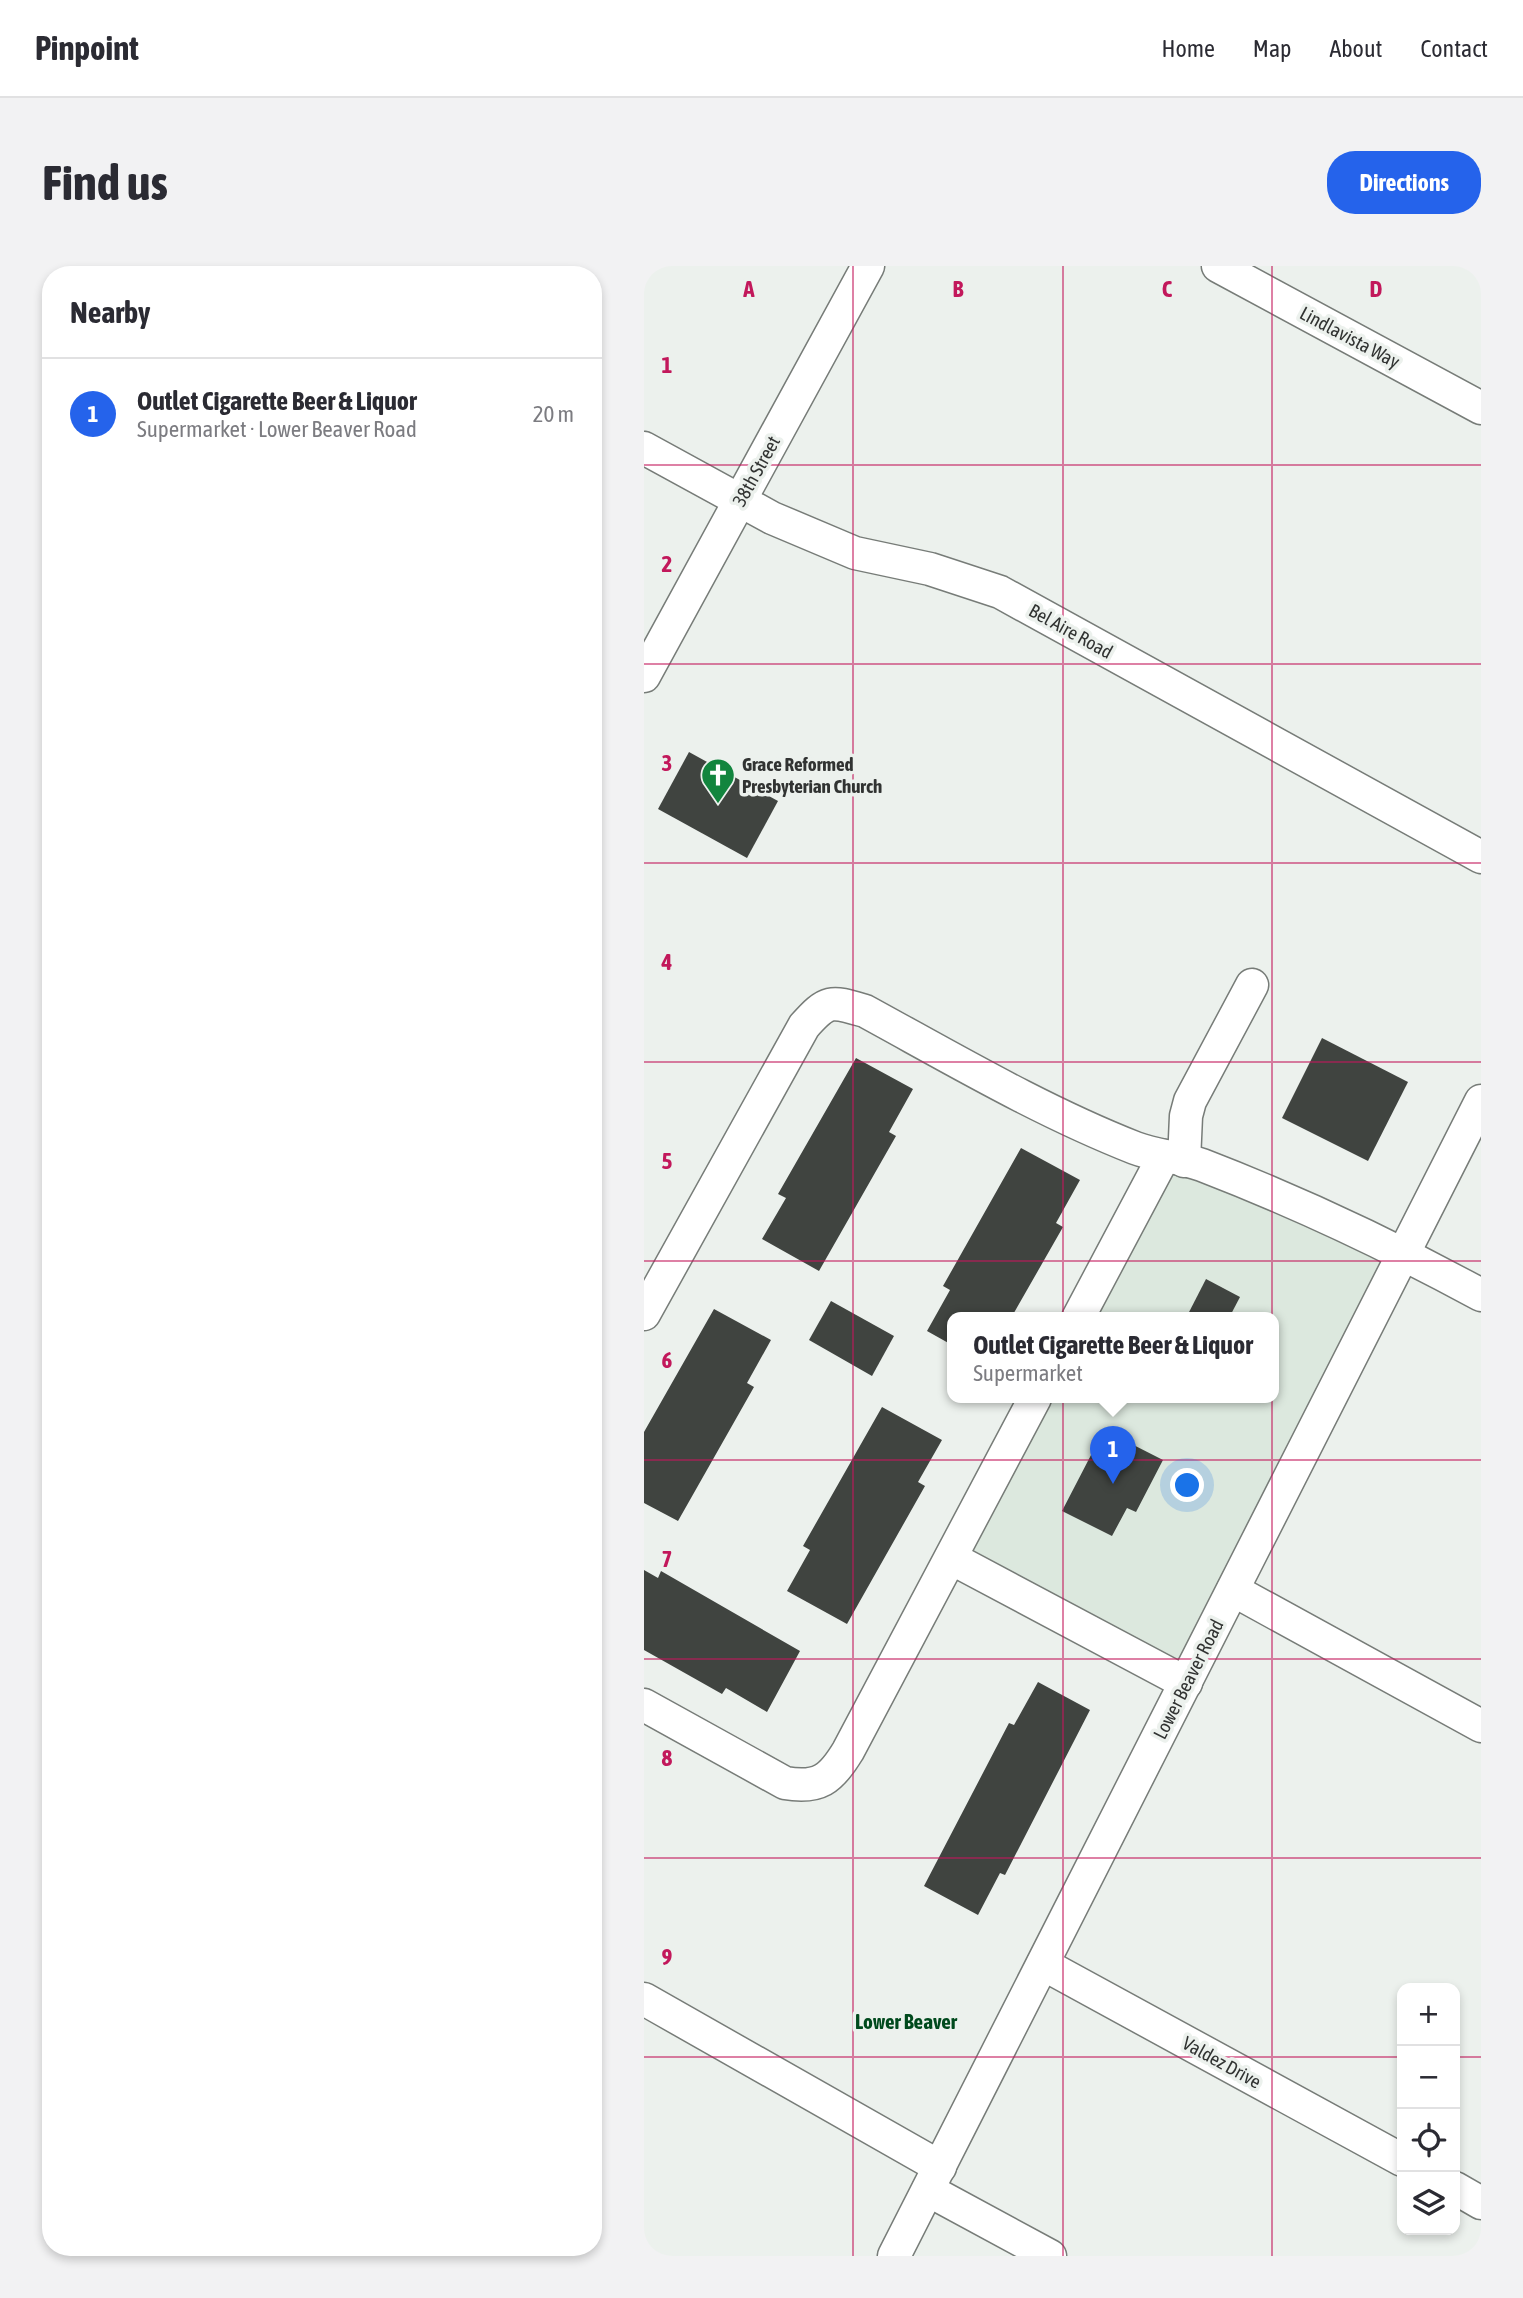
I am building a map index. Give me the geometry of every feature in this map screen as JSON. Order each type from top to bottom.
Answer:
[{"type":"street","name":"38th Street","points":[[644,676],[868,266]]},
{"type":"street","name":"Lindlavista Way","points":[[1219,266],[1481,408]]},
{"type":"street","name":"Bel Aire Road","points":[[644,448],[772,518],[855,553],[930,569],[1000,592],[1481,856]]},
{"type":"street","points":[[1082,1312],[1174,1158],[1190,1101],[1252,985]]},
{"type":"street","points":[[644,1314],[804,1026],[821,1006],[839,1003],[865,1012],[1011,1091],[1137,1149],[1198,1164],[1270,1193],[1404,1253],[1481,1295]]},
{"type":"street","name":"Lower Beaver Road","points":[[894,2256],[1481,1101]]},
{"type":"street","points":[[644,1705],[785,1783],[804,1786],[825,1780],[837,1770],[848,1751],[1032,1403]]},
{"type":"street","points":[[951,1558],[1186,1683]]},
{"type":"street","points":[[1233,1590],[1481,1726]]},
{"type":"street","name":"Valdez Drive","points":[[1043,1964],[1397,2157]]},
{"type":"street","points":[[644,1999],[934,2178],[1050,2256]]},
{"type":"street","points":[[1460,2191],[1481,2203]]},
{"type":"shaded area","points":[[1164,1156],[1404,1253],[1186,1683],[951,1558],[1032,1403],[1279,1403],[1279,1312],[1081,1312]]},
{"type":"building","name":"Grace Reformed Presbyterian Church","points":[[689,752],[778,801],[747,858],[658,809]]},
{"type":"building","points":[[1322,1038],[1408,1082],[1368,1161],[1282,1118]]},
{"type":"building","points":[[856,1058],[913,1089],[889,1132],[896,1136],[819,1271],[762,1239],[786,1198],[778,1194]]},
{"type":"building","points":[[1021,1148],[1080,1180],[1056,1223],[1063,1227],[1014,1312],[947,1312],[947,1342],[927,1331],[950,1290],[943,1286]]},
{"type":"building","points":[[1206,1279],[1240,1297],[1232,1312],[1189,1312]]},
{"type":"building","points":[[831,1301],[894,1336],[872,1376],[809,1340]]},
{"type":"building","points":[[714,1309],[771,1340],[747,1383],[754,1387],[678,1521],[644,1503],[644,1432]]},
{"type":"building","points":[[882,1407],[942,1440],[918,1482],[925,1486],[847,1624],[787,1591],[810,1550],[803,1546]]},
{"type":"building","points":[[1104,1430],[1163,1460],[1136,1512],[1127,1508],[1112,1536],[1062,1511]]},
{"type":"building","points":[[644,1570],[658,1578],[661,1571],[800,1651],[767,1712],[726,1688],[722,1694],[644,1650]]},
{"type":"building","points":[[1038,1682],[1090,1710],[1005,1875],[1000,1873],[978,1915],[924,1886],[1009,1723],[1014,1725]]},
{"type":"place","name":"Grace Reformed Presbyterian Church","points":[[718,805]]},
{"type":"place","name":"Outlet Cigarette Beer & Liquor","points":[[1113,1484]]},
{"type":"district","name":"Lower Beaver","points":[[906,2022]]}]
